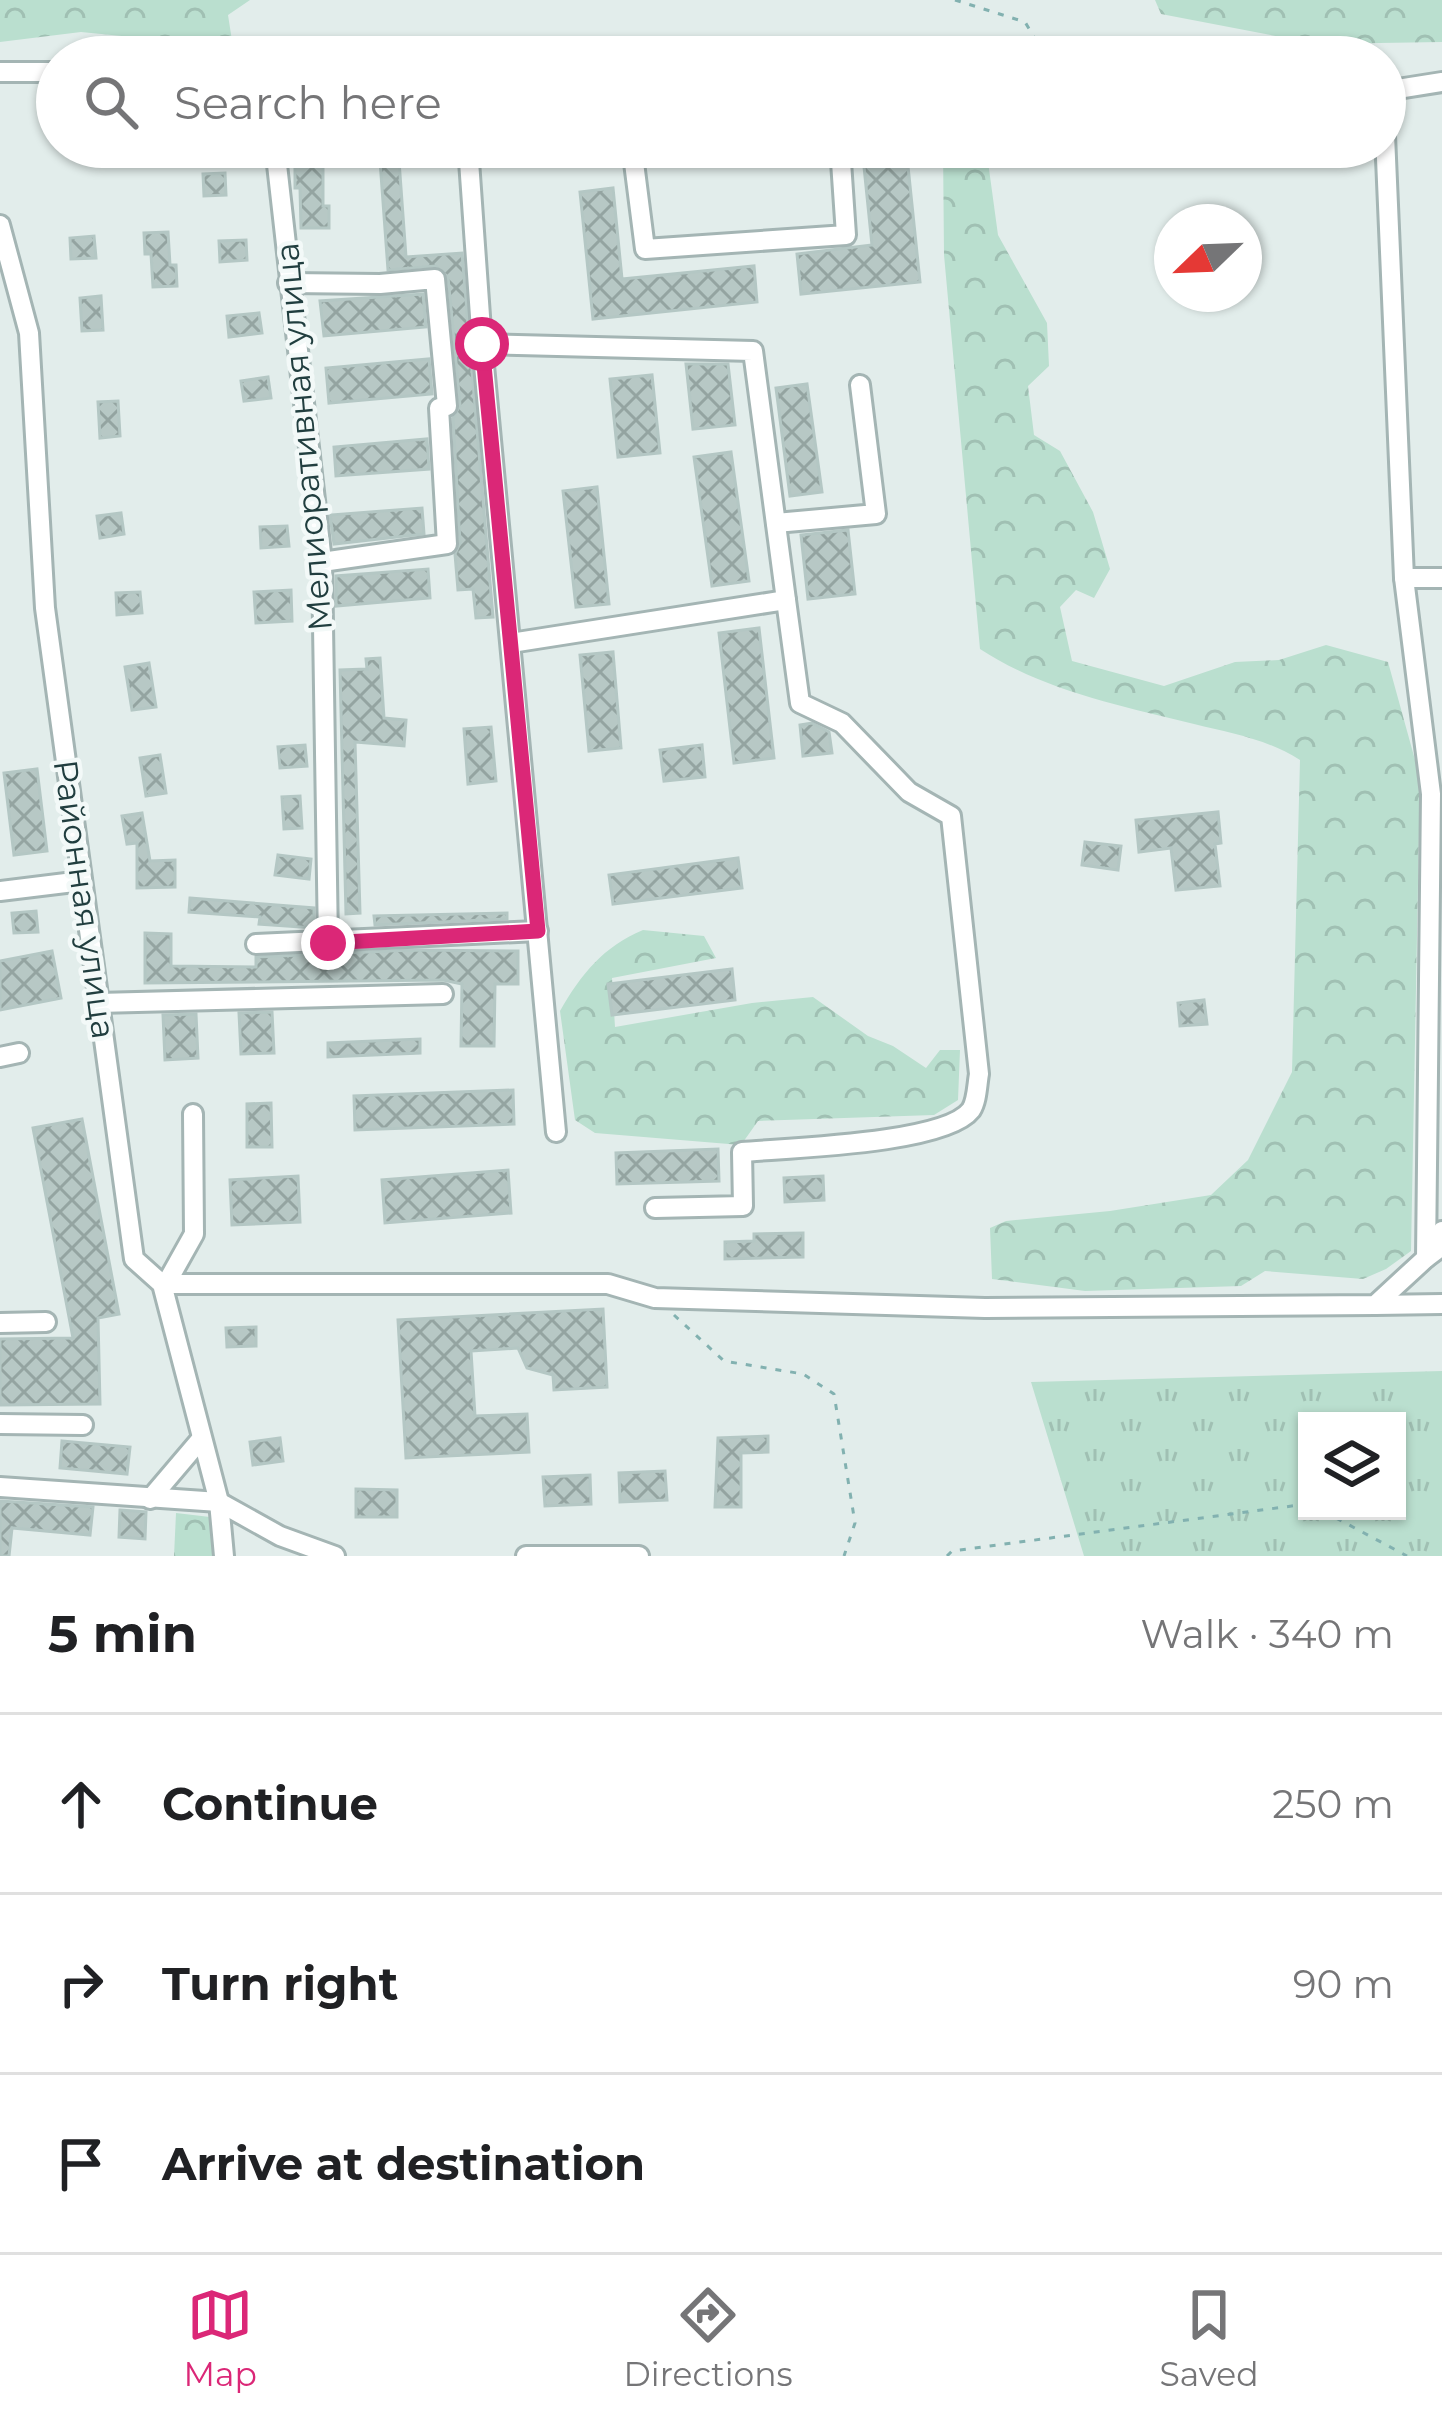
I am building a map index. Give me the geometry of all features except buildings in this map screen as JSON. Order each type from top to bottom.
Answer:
[{"type":"street","points":[[0,72],[36,72]]},
{"type":"street","points":[[1406,88],[1442,82]]},
{"type":"street","name":"Мелиоративная улица","points":[[277,168],[322,562],[328,943]]},
{"type":"street","points":[[469,168],[556,1132]]},
{"type":"street","points":[[635,168],[645,249],[846,235],[841,168]]},
{"type":"street","points":[[1386,168],[1404,578],[1437,794],[1434,1252]]},
{"type":"street","name":"Районная улица","points":[[0,225],[28,332],[45,608],[134,1259],[164,1284],[219,1502],[224,1556]]},
{"type":"street","points":[[288,283],[435,279],[446,406],[439,408],[447,544],[322,562]]},
{"type":"street","points":[[482,344],[753,351],[800,703],[842,723],[909,792],[951,816],[979,1074],[973,1108],[959,1120],[909,1137],[742,1152],[743,1206],[655,1208]]},
{"type":"street","points":[[776,523],[876,514],[860,385]]},
{"type":"street","points":[[1404,578],[1442,578]]},
{"type":"street","points":[[511,644],[786,600]]},
{"type":"street","points":[[0,891],[82,881]]},
{"type":"street","points":[[256,944],[538,931]]},
{"type":"street","points":[[98,1003],[443,994]]},
{"type":"street","points":[[164,1284],[194,1234],[193,1114]]},
{"type":"street","points":[[1375,1305],[1434,1252],[1442,1231]]},
{"type":"street","points":[[164,1284],[608,1284],[655,1298],[985,1308],[1442,1304]]},
{"type":"street","points":[[0,1323],[46,1322]]},
{"type":"street","points":[[0,1424],[83,1425]]},
{"type":"street","points":[[150,1499],[201,1439]]},
{"type":"street","points":[[0,1487],[219,1502],[280,1536],[334,1556]]},
{"type":"street","points":[[526,1556],[639,1556]]},
{"type":"path","points":[[956,0],[1025,22],[1033,36]]},
{"type":"path","points":[[655,1298],[724,1361],[803,1374],[834,1394],[855,1523],[844,1556]]},
{"type":"path","points":[[946,1556],[952,1551],[1298,1505]]},
{"type":"path","points":[[1340,1520],[1407,1556]]},
{"type":"green space","points":[[0,0],[250,0],[228,15],[231,36],[81,32],[0,42]]},
{"type":"green space","points":[[1155,0],[1442,0],[1442,42],[1406,43],[1406,36],[1275,36],[1161,14]]},
{"type":"green space","points":[[943,168],[989,168],[998,235],[1047,323],[1049,366],[1028,386],[1034,435],[1060,451],[1093,512],[1110,569],[1094,598],[1076,590],[1060,607],[1072,661],[1164,686],[1235,662],[1279,660],[1326,645],[1388,662],[1420,778],[1411,1251],[1363,1279],[1265,1271],[1241,1286],[1085,1291],[992,1279],[990,1228],[1006,1221],[1211,1195],[1248,1160],[1292,1072],[1300,760],[1248,738],[1057,686],[980,649],[944,255]]},
{"type":"green space","points":[[643,930],[704,936],[716,958],[612,978],[615,1027],[813,997],[868,1036],[926,1068],[940,1050],[960,1050],[958,1100],[934,1115],[758,1121],[741,1145],[595,1133],[575,1120],[560,1011],[595,963],[616,944]]},
{"type":"green space","points":[[1442,1371],[1442,1556],[1084,1556],[1031,1382]]},
{"type":"green space","points":[[176,1513],[210,1517],[213,1556],[174,1556]]},
{"type":"route","points":[[328,943],[538,931],[482,344]]}]
